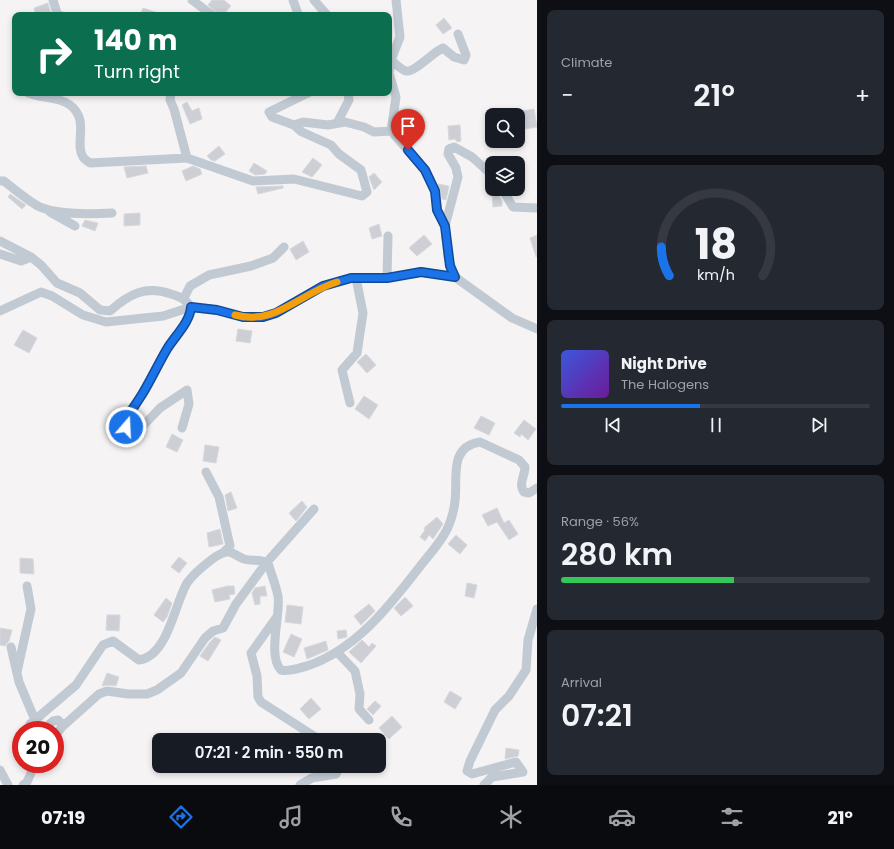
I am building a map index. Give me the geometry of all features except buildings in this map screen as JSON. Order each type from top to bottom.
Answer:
[{"type":"street","points":[[53,0],[57,12]]},
{"type":"street","points":[[192,0],[208,12]]},
{"type":"street","points":[[293,0],[297,12]]},
{"type":"street","points":[[314,0],[324,12]]},
{"type":"street","points":[[392,57],[400,37],[396,0]]},
{"type":"street","points":[[392,61],[406,71],[412,71],[435,51],[443,48],[454,57],[464,60],[466,55],[458,34]]},
{"type":"street","points":[[392,81],[396,97],[391,130],[425,170],[435,191],[437,210],[445,226],[448,257],[455,277]]},
{"type":"street","points":[[36,96],[64,101],[75,110],[82,127],[81,152],[83,158],[90,163],[187,158],[253,181],[294,179],[362,196],[367,192],[361,170],[339,154],[331,145],[302,132],[294,125],[272,117],[269,112],[302,96]]},
{"type":"street","points":[[171,96],[170,100],[174,109],[187,158]]},
{"type":"street","points":[[337,123],[349,100],[348,96]]},
{"type":"street","points":[[294,125],[303,122],[328,125],[345,122],[374,132],[391,130]]},
{"type":"street","points":[[445,226],[458,180],[456,168],[448,154],[449,149],[454,147],[472,157],[485,169]]},
{"type":"street","points":[[0,181],[4,181],[40,207],[75,226]]},
{"type":"street","points":[[506,196],[513,207],[537,208]]},
{"type":"street","points":[[40,207],[65,212],[87,214],[112,213]]},
{"type":"street","points":[[387,278],[388,236]]},
{"type":"street","points":[[0,241],[31,257],[57,283],[80,293],[100,310],[110,312],[139,292],[159,290],[184,298],[191,307],[191,315],[167,350],[138,403],[126,417],[127,436],[138,431],[160,408],[187,390],[189,404],[182,428]]},
{"type":"street","points":[[184,298],[190,286],[209,275],[251,266],[274,258],[284,247]]},
{"type":"street","points":[[0,254],[21,261],[31,257]]},
{"type":"street","points":[[0,311],[41,292],[52,296],[83,315],[106,322],[163,316],[191,307],[217,310],[243,317],[263,317],[276,313],[323,286],[351,278],[387,278],[421,272],[455,277],[512,318],[537,329]]},
{"type":"street","points":[[350,403],[342,370],[357,353],[363,313],[356,278]]},
{"type":"street","points":[[267,562],[278,596],[276,616],[276,663],[281,670],[286,671],[319,662],[337,652],[358,636],[385,610],[445,534],[455,503],[455,464],[458,456],[465,448],[473,443],[480,442],[519,460],[525,467],[521,486],[522,489],[524,492],[529,493],[537,488]]},
{"type":"street","points":[[11,647],[19,682],[35,720],[76,685],[103,645],[107,642],[113,641],[139,660],[146,659],[153,653],[163,640],[186,584],[195,573],[223,553],[230,546],[219,497],[206,472]]},
{"type":"street","points":[[64,725],[98,694],[107,691],[128,694],[147,694],[157,690],[181,673],[204,638],[214,631],[223,628],[236,604],[267,562],[314,509]]},
{"type":"street","points":[[223,553],[231,553],[246,560],[260,560],[267,562]]},
{"type":"street","points":[[17,672],[31,609],[27,586]]},
{"type":"street","points":[[484,785],[492,777],[522,772],[516,762],[472,774],[467,771],[470,761],[495,710],[509,696],[526,670],[528,640],[537,609]]},
{"type":"street","points":[[276,616],[251,653],[256,676],[258,697],[261,702],[309,733]]},
{"type":"street","points":[[337,652],[355,671],[360,694],[359,709],[369,720]]},
{"type":"street","points":[[0,770],[8,785]]},
{"type":"street","points":[[23,785],[27,782],[31,773]]},
{"type":"street","points":[[300,785],[313,782],[336,773]]},
{"type":"slow traffic","points":[[235,315],[243,317],[263,317],[276,313],[323,286],[337,282]]},
{"type":"route","points":[[126,427],[126,417],[138,403],[167,350],[191,315],[191,307],[217,310],[243,317],[263,317],[276,313],[323,286],[351,278],[387,278],[421,272],[455,277],[450,266],[445,226],[437,210],[435,191],[425,170],[408,150]]}]
